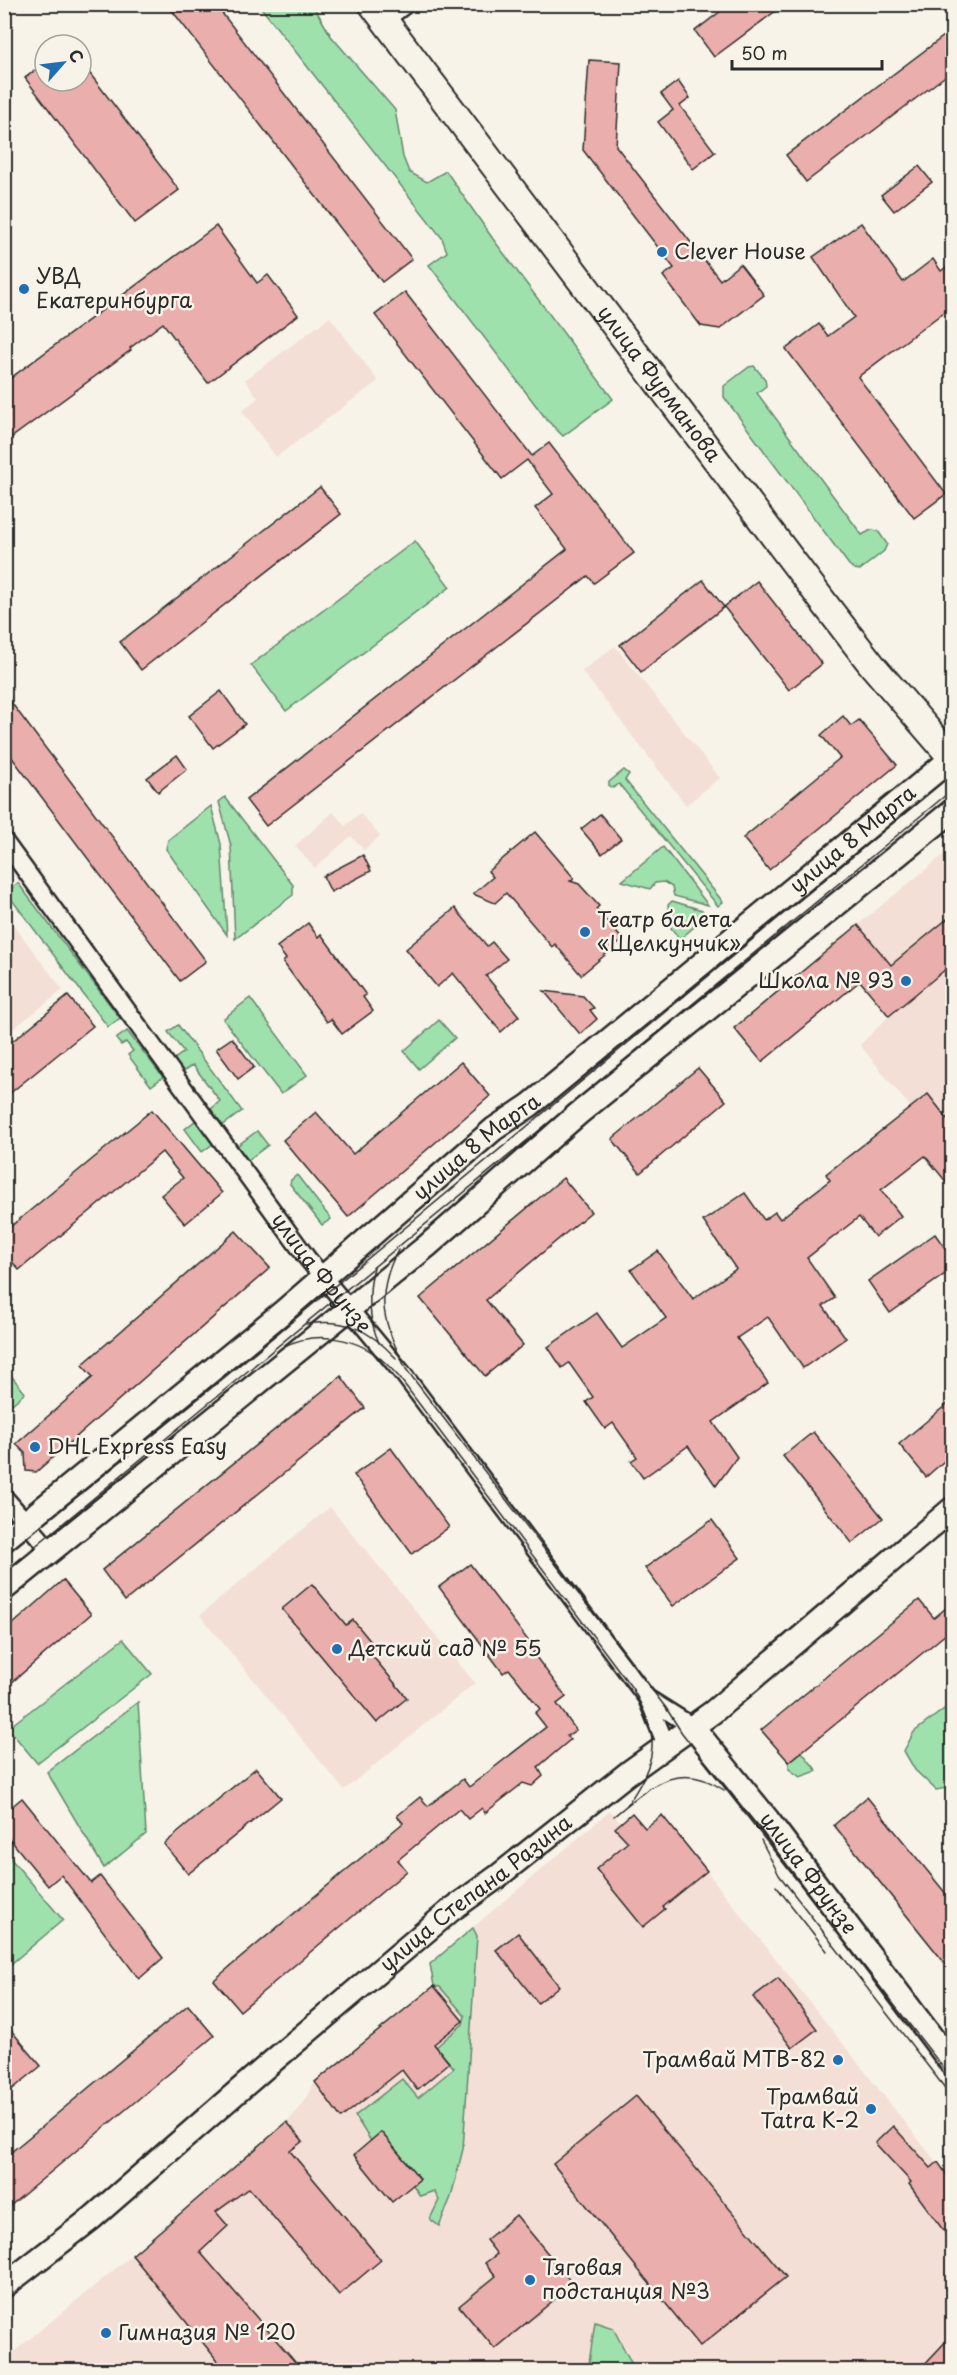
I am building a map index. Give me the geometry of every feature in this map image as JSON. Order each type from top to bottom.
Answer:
[{"type":"main road","name":"улица Фурманова","points":[[378,13],[828,608],[880,674],[952,758]]},
{"type":"main road","name":"улица 8 Марта","points":[[4,1540],[230,1356],[494,1129],[530,1105],[952,758]]},
{"type":"main road","name":"улица 8 Марта","points":[[4,1589],[427,1246],[578,1114],[952,811]]},
{"type":"main road","name":"улица Степана Разина","points":[[4,2286],[92,2218],[451,1910],[497,1877],[666,1745],[693,1727],[952,1509]]},
{"type":"main road","name":"улица Фрунзе","points":[[693,1727],[775,1829],[952,2064]]},
{"type":"street","points":[[378,13],[406,4]]},
{"type":"street","name":"улица Фрунзе","points":[[4,841],[323,1277],[404,1375],[647,1698],[666,1745]]},
{"type":"street","points":[[4,1497],[51,1551]]},
{"type":"street","name":"улица Фрунзе","points":[[647,1698],[693,1727]]},
{"type":"shaded area","points":[[330,317],[378,381],[276,457],[242,411],[258,398],[245,380]]},
{"type":"shaded area","points":[[615,646],[720,778],[686,805],[582,671]]},
{"type":"shaded area","points":[[333,812],[345,826],[360,813],[380,836],[364,850],[351,836],[315,868],[295,846]]},
{"type":"shaded area","name":"Школа № 93","points":[[952,848],[952,1135],[941,1145],[860,1045],[889,1016],[832,946]]},
{"type":"shaded area","points":[[5,914],[63,990],[5,1035]]},
{"type":"shaded area","name":"Детский сад № 55","points":[[330,1507],[475,1683],[344,1790],[200,1615]]},
{"type":"shaded area","points":[[610,1811],[621,1823],[645,1828],[662,1815],[952,2182],[952,2370],[5,2370],[5,2359],[213,2187],[287,2122],[299,2109],[315,2082],[434,1986],[430,1964]]},
{"type":"green space","points":[[259,5],[313,5],[331,36],[395,110],[403,157],[409,172],[427,182],[446,171],[493,239],[613,399],[563,436],[547,420],[429,265],[447,252],[442,238]]},
{"type":"green space","points":[[754,366],[765,379],[766,386],[757,393],[862,535],[871,530],[878,531],[887,544],[884,551],[860,570],[849,565],[724,397],[724,386],[749,367]]},
{"type":"green space","points":[[415,541],[450,587],[286,711],[251,665]]},
{"type":"green space","points":[[624,770],[629,774],[625,780],[723,902],[718,906],[619,784],[613,788],[609,786],[609,782]]},
{"type":"green space","points":[[225,797],[293,885],[293,895],[235,939],[231,846],[219,802]]},
{"type":"green space","points":[[211,806],[221,844],[227,935],[166,849],[168,840]]},
{"type":"green space","points":[[663,847],[708,905],[674,896],[672,887],[664,882],[655,883],[650,889],[622,881]]},
{"type":"green space","points":[[18,883],[120,1018],[108,1027],[6,892]]},
{"type":"green space","points":[[672,901],[702,910],[707,916],[680,939],[671,928],[668,905]]},
{"type":"green space","points":[[250,998],[307,1075],[281,1094],[223,1019]]},
{"type":"green space","points":[[439,1020],[455,1038],[419,1069],[404,1051]]},
{"type":"green space","points":[[178,1025],[242,1111],[222,1126],[210,1110],[220,1101],[193,1065],[182,1072],[173,1060],[184,1052],[168,1032]]},
{"type":"green space","points":[[127,1031],[163,1077],[151,1086],[128,1055],[133,1051],[126,1042],[121,1045],[116,1039]]},
{"type":"green space","points":[[196,1120],[214,1143],[202,1152],[185,1129]]},
{"type":"green space","points":[[257,1131],[268,1145],[248,1160],[237,1146]]},
{"type":"green space","points":[[297,1175],[331,1219],[322,1225],[290,1184]]},
{"type":"green space","points":[[5,1368],[25,1393],[4,1410]]},
{"type":"green space","points":[[123,1639],[152,1674],[37,1763],[8,1728]]},
{"type":"green space","points":[[138,1702],[146,1834],[104,1868],[47,1772]]},
{"type":"green space","points":[[952,1703],[952,1787],[936,1790],[915,1770],[904,1751],[914,1732]]},
{"type":"green space","points":[[802,1752],[817,1771],[800,1777],[789,1769],[789,1762]]},
{"type":"green space","points":[[5,1852],[63,1920],[4,1969]]},
{"type":"green space","points":[[473,1928],[477,1936],[463,2149],[451,2197],[439,2226],[430,2219],[439,2200],[434,2191],[420,2196],[413,2185],[420,2179],[381,2132],[371,2141],[355,2116],[402,2079],[418,2098],[454,2068],[436,2047],[463,2024],[465,2016],[440,1987],[434,1986],[430,1964]]},
{"type":"green space","points":[[595,2322],[613,2328],[635,2370],[588,2370]]},
{"type":"building","points":[[167,4],[215,4],[412,259],[382,282]]},
{"type":"building","points":[[730,4],[785,4],[714,57],[695,31]]},
{"type":"building","points":[[952,30],[952,71],[806,182],[786,155]]},
{"type":"building","points":[[589,60],[621,62],[616,146],[720,280],[740,264],[764,295],[720,329],[701,326],[663,276],[674,268],[583,150]]},
{"type":"building","points":[[33,72],[33,89],[25,78]]},
{"type":"building","points":[[93,78],[179,190],[135,223],[36,93],[93,93]]},
{"type":"building","points":[[678,81],[690,98],[680,106],[715,152],[693,169],[658,122],[673,110],[661,94]]},
{"type":"building","points":[[919,166],[932,182],[894,211],[881,195]]},
{"type":"building","points":[[861,223],[903,282],[933,259],[941,271],[952,263],[952,306],[858,377],[946,494],[914,518],[786,349],[819,324],[828,336],[854,317],[813,257]]},
{"type":"building","points":[[216,226],[257,283],[268,275],[298,315],[208,383],[163,323],[130,348],[131,350],[4,443],[4,383]]},
{"type":"building","points":[[405,292],[532,456],[549,443],[634,553],[594,583],[588,576],[266,826],[246,800],[567,549],[535,508],[553,494],[527,460],[502,479],[375,315]]},
{"type":"building","points":[[320,487],[341,514],[141,670],[120,642]]},
{"type":"building","points":[[703,580],[724,607],[641,672],[620,645]]},
{"type":"building","points":[[757,581],[822,664],[789,690],[724,607]]},
{"type":"building","points":[[221,691],[245,724],[213,748],[189,716]]},
{"type":"building","points":[[4,693],[206,961],[180,981],[4,747]]},
{"type":"building","points":[[843,716],[851,726],[859,720],[897,765],[769,870],[743,838],[840,758],[821,735]]},
{"type":"building","points":[[177,755],[187,769],[158,792],[147,778]]},
{"type":"building","points":[[600,814],[621,839],[602,854],[581,829]]},
{"type":"building","points":[[535,832],[574,878],[570,881],[579,884],[599,906],[596,909],[623,940],[581,975],[555,944],[552,947],[506,893],[495,903],[473,894],[493,877],[488,871]]},
{"type":"building","points":[[363,855],[371,871],[331,892],[323,876]]},
{"type":"building","points":[[455,908],[487,946],[492,942],[507,959],[486,976],[519,1016],[501,1032],[453,973],[437,987],[406,949]]},
{"type":"building","points":[[952,915],[952,964],[889,1016],[860,981],[762,1062],[734,1028],[858,925],[891,965]]},
{"type":"building","points":[[308,923],[318,937],[321,934],[366,995],[363,997],[373,1011],[342,1034],[331,1019],[327,1022],[283,962],[286,959],[277,947]]},
{"type":"building","points":[[544,991],[583,996],[594,1008],[590,1010],[597,1019],[580,1034]]},
{"type":"building","points":[[68,996],[93,1026],[4,1098],[4,1048]]},
{"type":"building","points":[[232,1038],[254,1067],[238,1079],[216,1049]]},
{"type":"building","points":[[461,1062],[490,1096],[348,1217],[283,1140],[316,1112],[353,1154]]},
{"type":"building","points":[[698,1068],[726,1101],[640,1173],[612,1139]]},
{"type":"building","points":[[928,1094],[952,1125],[952,1189],[925,1156],[881,1190],[901,1216],[875,1237],[859,1217],[807,1258],[835,1298],[823,1306],[846,1338],[803,1368],[768,1317],[737,1338],[768,1383],[713,1422],[737,1457],[716,1486],[688,1446],[643,1478],[631,1461],[637,1457],[613,1423],[605,1429],[586,1402],[593,1397],[569,1363],[562,1368],[548,1347],[597,1313],[622,1348],[666,1318],[631,1270],[658,1251],[693,1299],[736,1269],[703,1221],[745,1193],[764,1220],[775,1212],[780,1219],[830,1180],[826,1174]]},
{"type":"building","points":[[152,1110],[222,1193],[185,1224],[161,1195],[183,1178],[162,1152],[19,1270],[4,1252],[4,1232]]},
{"type":"building","points":[[563,1178],[591,1212],[486,1300],[523,1345],[485,1376],[420,1298]]},
{"type":"building","points":[[236,1231],[270,1268],[36,1472],[26,1471],[25,1453],[16,1444],[93,1377],[82,1365]]},
{"type":"building","points":[[935,1234],[952,1258],[952,1269],[890,1313],[868,1281]]},
{"type":"building","points":[[341,1376],[365,1408],[125,1601],[102,1570]]},
{"type":"building","points":[[952,1400],[952,1454],[926,1477],[899,1444]]},
{"type":"building","points":[[813,1432],[883,1518],[852,1543],[783,1456]]},
{"type":"building","points":[[391,1448],[449,1527],[412,1554],[354,1475]]},
{"type":"building","points":[[712,1520],[740,1558],[673,1606],[645,1568]]},
{"type":"building","points":[[470,1564],[536,1651],[533,1653],[566,1697],[557,1704],[576,1730],[567,1736],[570,1740],[538,1767],[543,1776],[532,1786],[523,1783],[485,1813],[482,1808],[468,1819],[459,1809],[398,1860],[407,1871],[240,2011],[214,1980],[403,1823],[397,1816],[420,1797],[428,1806],[463,1779],[469,1787],[546,1727],[535,1713],[540,1709],[509,1669],[503,1673],[439,1587]]},
{"type":"building","points":[[63,1580],[91,1614],[4,1689],[4,1632]]},
{"type":"building","points":[[312,1584],[346,1625],[353,1620],[376,1648],[370,1653],[407,1698],[377,1723],[282,1609]]},
{"type":"building","points":[[919,1600],[934,1618],[952,1603],[952,1629],[789,1762],[761,1730]]},
{"type":"building","points":[[256,1768],[281,1798],[188,1874],[164,1844]]},
{"type":"building","points":[[867,1797],[952,1901],[952,1972],[834,1825]]},
{"type":"building","points":[[22,1798],[91,1883],[100,1876],[163,1958],[139,1979],[61,1875],[48,1886],[4,1832],[4,1813]]},
{"type":"building","points":[[632,1813],[645,1828],[662,1815],[707,1871],[663,1907],[665,1909],[643,1927],[596,1869],[628,1842],[615,1828]]},
{"type":"building","points":[[518,1933],[559,1986],[538,2003],[496,1950]]},
{"type":"building","points":[[778,1978],[817,2029],[792,2048],[753,1997]]},
{"type":"building","points":[[434,1986],[463,2021],[434,2044],[449,2063],[417,2090],[402,2070],[341,2118],[315,2082]]},
{"type":"building","points":[[188,2005],[214,2036],[4,2211],[4,2158]]},
{"type":"building","points":[[4,2022],[41,2066],[4,2096]]},
{"type":"building","points":[[636,2096],[786,2277],[700,2346],[553,2164]]},
{"type":"building","points":[[287,2122],[303,2141],[290,2151],[381,2260],[339,2295],[249,2188],[216,2212],[228,2226],[200,2252],[302,2370],[225,2370],[132,2255]]},
{"type":"building","points":[[893,2126],[931,2168],[938,2162],[952,2182],[952,2242],[909,2184],[911,2182],[875,2143]]},
{"type":"building","points":[[381,2132],[420,2179],[392,2202],[354,2155]]},
{"type":"building","name":"Тяговая подстанция №3","points":[[516,2215],[573,2284],[495,2349],[459,2306],[496,2276],[485,2263],[497,2254],[486,2240]]},
{"type":"building","points":[[952,2335],[952,2370],[919,2370]]},
{"type":"tram line","points":[[4,1556],[225,1377],[952,774]]},
{"type":"tram line","points":[[4,1572],[952,790]]},
{"type":"tram line","points":[[398,1250],[386,1282],[384,1310],[392,1338],[406,1369],[666,1708],[682,1733],[952,2079]]},
{"type":"tram line","points":[[374,1267],[370,1287],[370,1306],[379,1343]]},
{"type":"tram line","points":[[306,1324],[333,1323],[356,1328],[376,1340],[396,1358]]},
{"type":"tram line","points":[[283,1347],[307,1339],[345,1340],[379,1357],[399,1377],[632,1688],[648,1720],[652,1747],[645,1774],[627,1805]]},
{"type":"tram line","points":[[614,1816],[640,1795],[666,1780],[693,1777],[708,1781],[724,1790]]},
{"type":"tram line","points":[[761,1840],[779,1875],[952,2097]]},
{"type":"tram line","points":[[776,1886],[827,1951]]},
{"type":"place","name":"Clever House","points":[[662,252]]},
{"type":"place","name":"УВД Екатеринбурга","points":[[24,289]]},
{"type":"place","name":"Театр балета «Щелкунчик»","points":[[585,932]]},
{"type":"place","name":"Школа № 93","points":[[906,981]]},
{"type":"place","name":"DHL Express Easy","points":[[35,1447]]},
{"type":"place","name":"Детский сад № 55","points":[[337,1649]]},
{"type":"place","name":"Трамвай МТВ-82","points":[[838,2060]]},
{"type":"place","name":"Трамвай Tatra K-2","points":[[871,2109]]},
{"type":"place","name":"Тяговая подстанция №3","points":[[530,2280]]},
{"type":"place","name":"Гимназия № 120","points":[[106,2333]]}]
